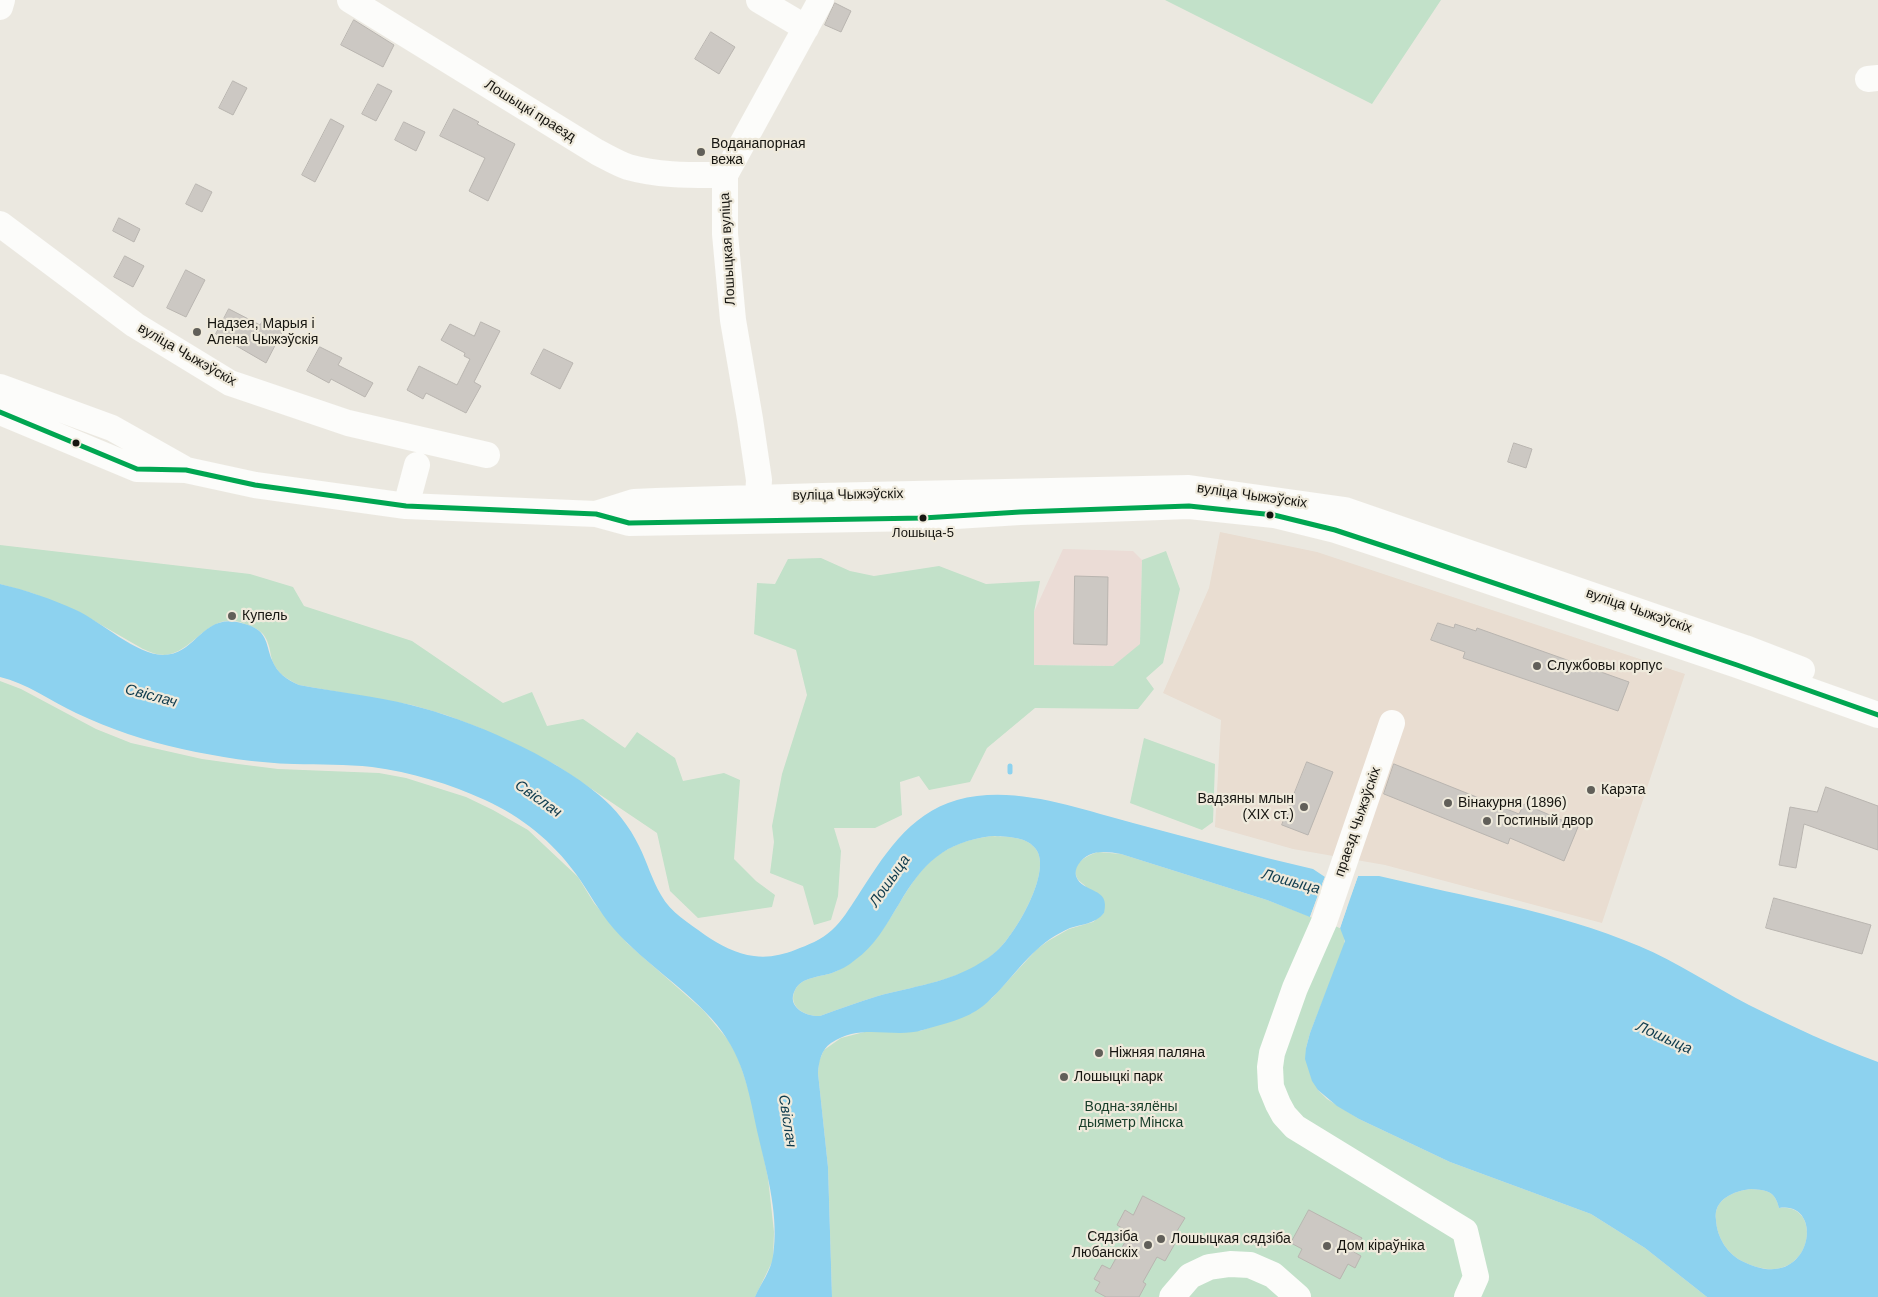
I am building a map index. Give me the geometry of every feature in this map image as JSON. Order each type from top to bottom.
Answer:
[{"type":"street","points":[[0,7],[2,0]]},
{"type":"street","name":"Лошыцкі праезд","points":[[350,0],[597,152],[626,166],[655,173],[682,176],[725,175]]},
{"type":"street","points":[[759,0],[806,28]]},
{"type":"street","name":"Лошыцкая вуліца","points":[[758,509],[759,480],[732,320],[725,234],[725,175],[821,0]]},
{"type":"street","name":"вуліца Чыжэўскіх","points":[[2,230],[135,325],[230,383],[348,423],[487,456]]},
{"type":"street","name":"вуліца Чыжэўскіх","points":[[0,386],[112,428],[186,470]]},
{"type":"street","name":"вуліца Чыжэўскіх","points":[[0,412],[137,469],[186,470],[255,485],[406,506],[596,514],[629,523],[758,509],[1190,488],[1345,510],[1745,648],[1878,698]]},
{"type":"street","points":[[406,506],[417,465]]},
{"type":"street","name":"вуліца Чыжэўскіх","points":[[758,509],[923,518],[1020,512],[1189,506],[1274,515],[1335,530],[1405,553],[1737,665],[1878,715]]},
{"type":"street","name":"праезд Чыжэўскіх","points":[[1392,722],[1324,922],[1295,988],[1272,1053],[1270,1067],[1271,1087],[1284,1115],[1295,1127],[1465,1231],[1476,1277],[1467,1297]]},
{"type":"street","points":[[1172,1297],[1190,1276],[1209,1267],[1230,1264],[1250,1265],[1273,1275],[1298,1297]]},
{"type":"shaded area","points":[[1220,532],[1317,552],[1685,674],[1602,923],[1385,865],[1293,849],[1215,827],[1221,720],[1163,693],[1209,588]]},
{"type":"shaded area","points":[[1063,549],[1133,551],[1142,560],[1140,645],[1113,666],[1034,665],[1034,612]]},
{"type":"green space","points":[[1165,0],[1441,0],[1372,104]]},
{"type":"green space","points":[[0,545],[250,574],[293,587],[304,606],[412,641],[503,703],[532,692],[547,726],[583,719],[625,748],[637,732],[675,758],[683,781],[724,773],[740,780],[734,859],[756,881],[775,895],[772,907],[698,918],[670,891],[657,833],[556,765],[480,728],[446,715],[412,705],[299,685],[285,677],[275,666],[263,634],[255,628],[240,622],[228,621],[218,623],[175,652],[165,655],[148,651],[77,611],[32,593],[0,584]]},
{"type":"green space","points":[[1166,551],[1180,589],[1163,663],[1146,678],[1154,689],[1138,709],[1035,708],[987,748],[970,782],[929,790],[919,776],[900,782],[902,815],[875,828],[834,828],[841,851],[838,896],[831,920],[814,925],[803,886],[770,873],[774,842],[772,826],[782,774],[807,695],[796,650],[754,634],[757,583],[775,584],[788,559],[821,558],[850,571],[874,576],[939,566],[986,584],[1040,581],[1034,612],[1034,665],[1113,666],[1140,644],[1142,560]]},
{"type":"green space","points":[[0,681],[21,689],[96,729],[131,743],[202,759],[238,764],[278,769],[379,773],[406,778],[466,797],[528,830],[578,877],[594,903],[627,943],[703,1010],[729,1041],[739,1060],[752,1101],[768,1178],[774,1232],[773,1260],[755,1297],[0,1297]]},
{"type":"green space","points":[[1144,738],[1215,764],[1213,822],[1202,830],[1130,803]]},
{"type":"green space","points":[[992,836],[1021,839],[1031,844],[1039,857],[1040,868],[1033,894],[1021,919],[999,949],[980,964],[968,970],[930,983],[878,996],[820,1016],[809,1015],[799,1010],[793,996],[798,986],[811,978],[835,972],[854,960],[873,942],[924,868],[941,854],[963,843]]},
{"type":"green space","name":"Водна-зялёны дыяметр Мінска","points":[[1098,852],[1121,854],[1267,900],[1340,928],[1345,936],[1344,947],[1310,1033],[1306,1048],[1318,1090],[1327,1099],[1359,1119],[1450,1162],[1591,1214],[1645,1248],[1707,1297],[832,1297],[828,1167],[818,1073],[819,1061],[824,1050],[841,1038],[868,1031],[920,1031],[972,1013],[992,998],[1037,949],[1069,929],[1093,922],[1104,913],[1089,890],[1078,879],[1075,870],[1082,860]]},
{"type":"green space","points":[[1751,1189],[1770,1192],[1779,1208],[1794,1210],[1803,1218],[1807,1231],[1805,1245],[1798,1258],[1785,1266],[1767,1269],[1744,1262],[1728,1250],[1721,1239],[1717,1227],[1716,1213],[1721,1201],[1732,1194]]},
{"type":"water","points":[[0,584],[39,595],[76,610],[130,644],[153,654],[175,653],[211,626],[222,622],[235,621],[251,626],[264,636],[277,669],[283,676],[299,685],[397,702],[434,711],[484,729],[558,766],[605,800],[627,825],[639,846],[658,889],[665,901],[675,912],[705,935],[728,949],[759,957],[795,950],[828,934],[845,915],[887,852],[924,815],[957,800],[1001,795],[1046,800],[1068,805],[1313,869],[1325,877],[1322,884],[1351,895],[1358,876],[1379,876],[1576,923],[1639,946],[1667,959],[1781,1021],[1878,1062],[1878,1297],[1707,1297],[1645,1248],[1591,1214],[1450,1162],[1359,1119],[1337,1106],[1318,1090],[1312,1081],[1305,1059],[1310,1033],[1345,941],[1340,928],[1347,907],[1318,895],[1310,917],[1267,900],[1121,854],[1097,852],[1082,860],[1076,869],[1076,876],[1084,886],[1100,894],[1105,904],[1104,913],[1092,922],[1070,928],[1050,939],[1032,954],[992,998],[977,1011],[954,1021],[923,1030],[900,1033],[854,1033],[831,1043],[825,1049],[820,1060],[818,1073],[828,1167],[832,1297],[755,1297],[772,1261],[775,1227],[774,1212],[749,1094],[734,1052],[727,1038],[705,1012],[639,954],[614,929],[567,862],[535,831],[524,822],[485,800],[430,779],[372,767],[252,761],[168,746],[102,724],[76,713],[29,688],[0,677]],"holes":[[[992,836],[1021,839],[1031,844],[1039,857],[1040,868],[1033,894],[1021,919],[1005,942],[995,952],[980,963],[956,975],[878,996],[820,1016],[809,1015],[795,1006],[793,996],[795,990],[802,982],[841,969],[862,954],[874,942],[917,877],[936,857],[961,843]],[[1751,1189],[1770,1192],[1779,1208],[1794,1209],[1803,1218],[1807,1231],[1805,1245],[1798,1258],[1785,1267],[1767,1269],[1744,1262],[1733,1255],[1721,1239],[1716,1220],[1716,1213],[1721,1201],[1732,1194]]]},
{"type":"pier","points":[[1326,874],[1325,883],[1350,892],[1356,875],[1358,876],[1340,928],[1338,927],[1344,909],[1320,898],[1313,918],[1310,917]]},
{"type":"building","points":[[835,3],[851,11],[841,32],[825,25]]},
{"type":"building","points":[[354,20],[394,45],[383,67],[341,45]]},
{"type":"building","points":[[711,32],[735,47],[719,74],[695,59]]},
{"type":"building","points":[[233,81],[247,88],[233,115],[219,108]]},
{"type":"building","points":[[378,84],[392,91],[376,121],[362,114]]},
{"type":"building","points":[[454,109],[479,122],[477,124],[515,144],[488,201],[469,191],[485,158],[440,136]]},
{"type":"building","points":[[331,119],[344,126],[315,182],[302,175]]},
{"type":"building","points":[[404,122],[425,132],[416,151],[395,140]]},
{"type":"building","points":[[196,184],[212,192],[202,212],[186,204]]},
{"type":"building","points":[[119,218],[140,229],[134,242],[113,231]]},
{"type":"building","points":[[125,256],[144,266],[133,287],[114,277]]},
{"type":"building","points":[[186,270],[205,280],[186,317],[167,308]]},
{"type":"building","points":[[229,309],[260,325],[263,320],[283,330],[266,363],[216,334]]},
{"type":"building","points":[[481,322],[500,331],[474,382],[481,386],[466,413],[426,393],[423,399],[407,390],[419,366],[457,385],[470,359],[464,356],[465,353],[441,340],[450,324],[474,336]]},
{"type":"building","points":[[320,347],[342,358],[338,365],[373,383],[365,397],[331,379],[329,383],[307,371]]},
{"type":"building","points":[[544,349],[573,363],[560,389],[531,374]]},
{"type":"building","points":[[1514,443],[1532,449],[1526,468],[1508,462]]},
{"type":"building","points":[[1075,576],[1108,577],[1107,645],[1074,644]]},
{"type":"building","name":"Службовы корпус","points":[[1438,623],[1454,628],[1455,624],[1476,631],[1477,628],[1629,682],[1618,711],[1463,658],[1465,652],[1431,640]]},
{"type":"building","name":"Вадзяны млын (XIX ст.)","points":[[1307,762],[1333,772],[1308,835],[1282,825]]},
{"type":"building","name":"Вінакурня (1896)","points":[[1394,764],[1519,814],[1524,804],[1578,827],[1564,861],[1510,838],[1508,844],[1384,794]]},
{"type":"building","points":[[1826,787],[1878,806],[1878,850],[1804,824],[1796,868],[1779,865],[1790,807],[1817,812]]},
{"type":"building","points":[[1774,898],[1871,925],[1862,954],[1766,928]]},
{"type":"building","name":"Сядзіба Любанскіх","points":[[1143,1196],[1185,1218],[1177,1231],[1181,1233],[1165,1261],[1157,1257],[1143,1282],[1146,1284],[1139,1297],[1106,1297],[1095,1291],[1100,1282],[1094,1279],[1102,1265],[1110,1269],[1130,1233],[1117,1225],[1125,1210],[1133,1215]]},
{"type":"building","name":"Дом кіраўніка","points":[[1309,1210],[1362,1238],[1354,1252],[1361,1256],[1355,1268],[1348,1264],[1340,1279],[1298,1257],[1302,1249],[1291,1243]]},
{"type":"waterway","points":[[1010,766],[1010,772]]},
{"type":"transit line","points":[[0,412],[137,469],[186,470],[255,485],[406,506],[596,514],[629,523],[923,518],[1020,512],[1189,506],[1274,515],[1335,530],[1405,553],[1737,665],[1878,715]]},
{"type":"place","name":"Воданапорная вежа","points":[[701,152]]},
{"type":"place","name":"Надзея, Марыя і Алена Чыжэўскія","points":[[197,332]]},
{"type":"place","name":"Лошыца-5","points":[[923,518]]},
{"type":"place","name":"Купель","points":[[232,616]]},
{"type":"place","name":"Службовы корпус","points":[[1537,666]]},
{"type":"place","name":"Карэта","points":[[1591,790]]},
{"type":"place","name":"Вінакурня (1896)","points":[[1448,803]]},
{"type":"place","name":"Вадзяны млын (XIX ст.)","points":[[1304,807]]},
{"type":"place","name":"Гостиный двор","points":[[1487,821]]},
{"type":"place","name":"Ніжняя паляна","points":[[1099,1053]]},
{"type":"place","name":"Лошыцкі парк","points":[[1064,1077]]},
{"type":"place","name":"Лошыцкая сядзіба","points":[[1161,1239]]},
{"type":"place","name":"Сядзіба Любанскіх","points":[[1148,1245]]},
{"type":"place","name":"Дом кіраўніка","points":[[1327,1246]]},
{"type":"water label","name":"Свіслач","points":[[151,696]]},
{"type":"water label","name":"Свіслач","points":[[538,799]]},
{"type":"water label","name":"Лошыца","points":[[890,881]]},
{"type":"water label","name":"Лошыца","points":[[1291,882]]},
{"type":"water label","name":"Лошыца","points":[[1664,1038]]},
{"type":"water label","name":"Свіслач","points":[[787,1121]]}]
